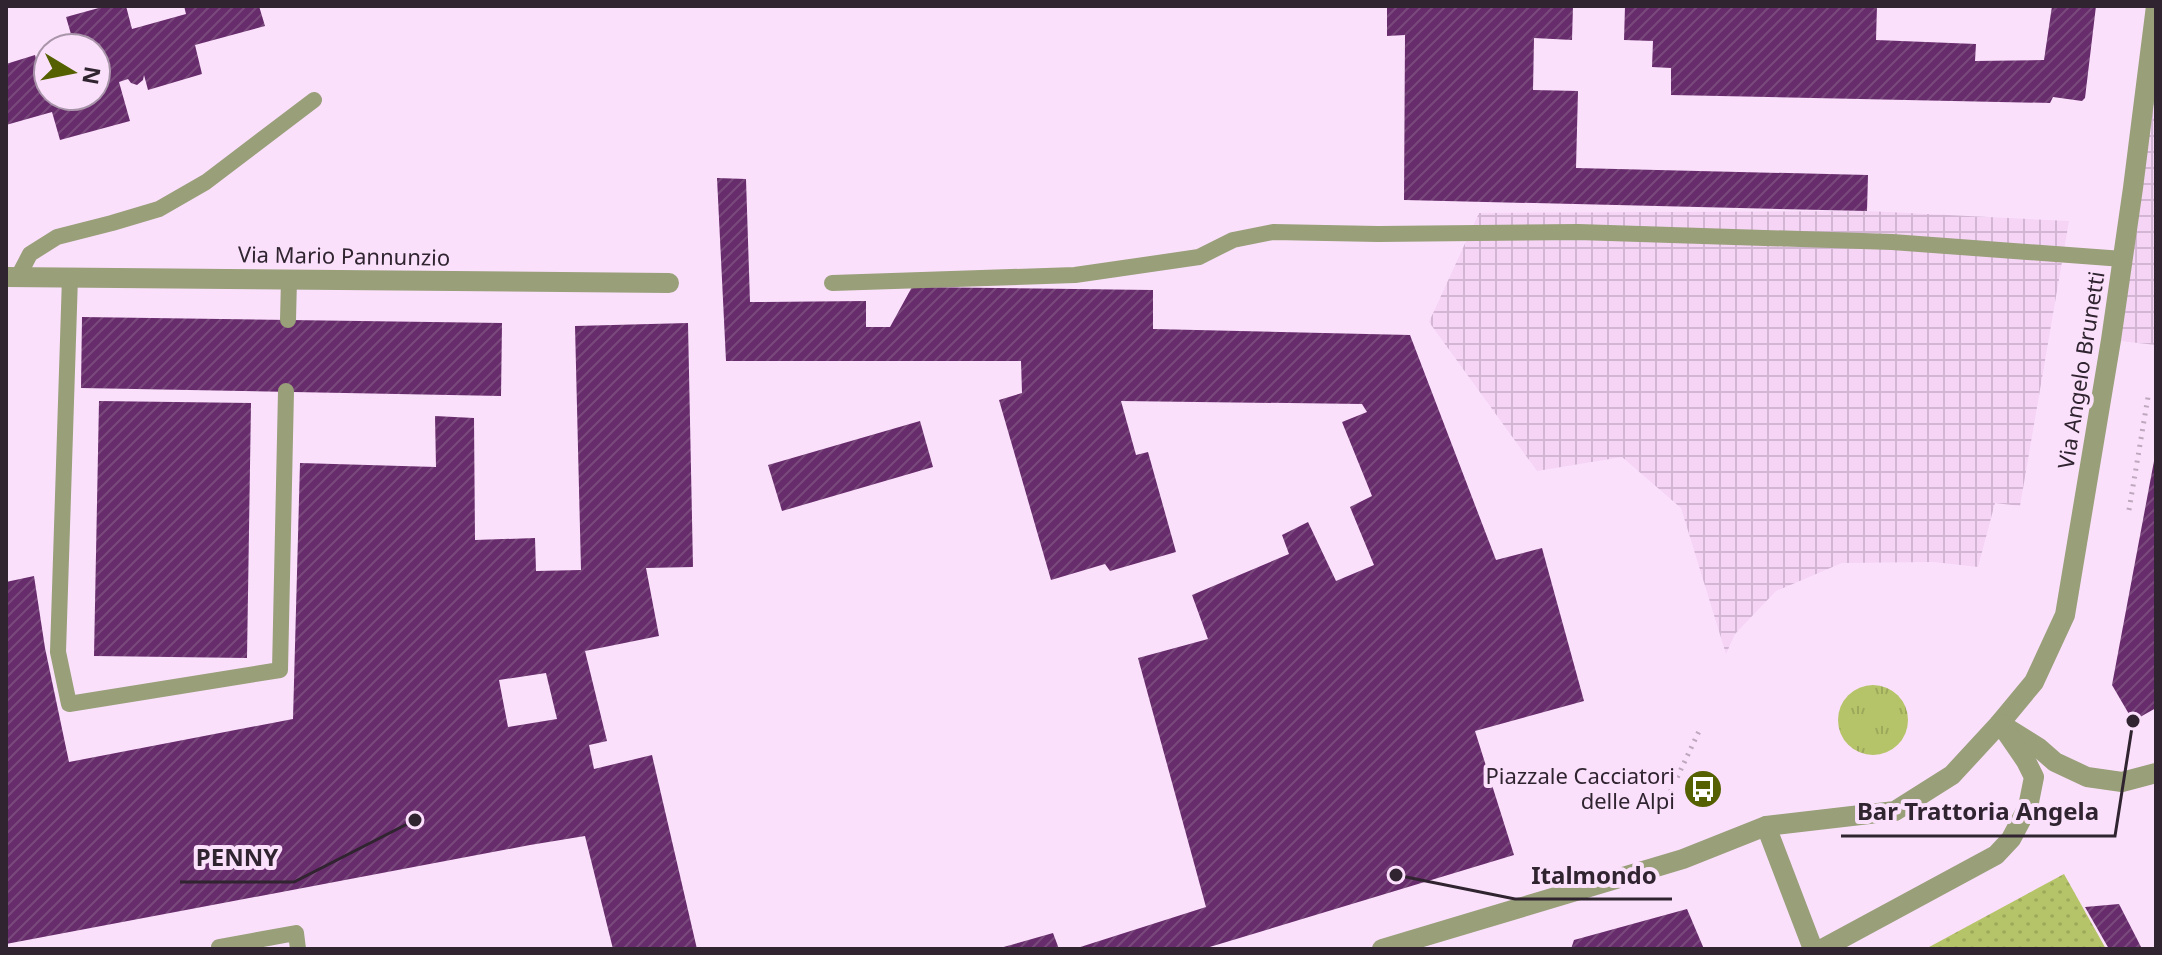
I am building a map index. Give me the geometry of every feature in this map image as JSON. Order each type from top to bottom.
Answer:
[{"type":"street","name":"Via Angelo Brunetti","points":[[2000,723],[2034,682],[2065,615],[2111,340],[2156,6]]},
{"type":"street","name":"Via Mario Pannunzio","points":[[12,277],[669,283]]},
{"type":"street","points":[[2000,723],[2055,762],[2087,777],[2122,782],[2156,773]]},
{"type":"street","points":[[1382,949],[1683,859],[1766,826],[1895,811],[1952,775],[2000,723]]},
{"type":"street","points":[[1822,949],[1996,855],[2011,839],[2028,807],[2034,777],[2000,723]]},
{"type":"street","points":[[1766,826],[1813,949]]},
{"type":"lane","name":"Via Mario Pannunzio","points":[[12,277],[30,254],[57,237],[159,209],[206,182],[314,100]]},
{"type":"lane","points":[[832,283],[1075,275],[1199,257],[1233,240],[1273,232],[1578,232],[1892,242],[2123,259]]},
{"type":"lane","points":[[70,277],[58,652],[69,704],[280,670],[286,391]]},
{"type":"lane","points":[[288,320],[289,279]]},
{"type":"lane","points":[[216,948],[296,933],[298,949]]},
{"type":"path","points":[[2129,510],[2148,397]]},
{"type":"path","points":[[1667,799],[1700,729]]},
{"type":"shaded area","points":[[2156,6],[2156,345],[2111,340]]},
{"type":"shaded area","points":[[1867,211],[2069,221],[2020,506],[1995,503],[1978,567],[1934,562],[1842,563],[1776,591],[1735,634],[1726,654],[1681,508],[1622,457],[1537,471],[1429,322],[1479,213]]},
{"type":"green space","points":[[1873,685],[1898,695],[1908,720],[1898,745],[1873,755],[1848,745],[1838,720],[1848,695]]},
{"type":"green space","points":[[2064,874],[2106,949],[1925,949],[1931,946]]},
{"type":"building","points":[[106,6],[126,6],[132,29],[186,14],[184,6],[259,6],[265,26],[195,45],[202,74],[148,90],[144,75],[137,85],[128,79],[119,82],[130,121],[60,140],[52,112],[112,112],[112,32],[70,32],[66,17]]},
{"type":"building","points":[[1387,6],[1573,6],[1572,40],[1534,38],[1533,90],[1578,91],[1576,168],[1868,175],[1867,211],[1404,200],[1405,35],[1387,36]]},
{"type":"building","points":[[1625,6],[1877,6],[1876,40],[1976,44],[1975,61],[2044,60],[2052,6],[2096,6],[2085,98],[2082,101],[2053,97],[2050,103],[1671,95],[1671,68],[1652,67],[1653,41],[1624,40]]},
{"type":"building","points":[[32,56],[32,112],[52,112],[6,125],[6,64]]},
{"type":"building","points":[[717,178],[746,179],[750,302],[866,301],[866,327],[890,327],[912,287],[1153,290],[1153,329],[1410,335],[1496,560],[1542,548],[1584,701],[1475,731],[1514,855],[1203,949],[1074,949],[1206,907],[1138,658],[1208,639],[1192,595],[1289,554],[1282,535],[1308,522],[1336,581],[1374,565],[1350,507],[1372,496],[1342,422],[1367,412],[1362,404],[1121,401],[1136,455],[1148,452],[1176,552],[1110,571],[1105,564],[1051,580],[999,400],[1022,393],[1021,361],[726,361]]},
{"type":"building","points":[[82,317],[502,323],[501,396],[81,388]]},
{"type":"building","points":[[688,323],[693,567],[646,568],[659,636],[585,651],[607,741],[589,745],[594,769],[652,755],[697,949],[613,949],[585,836],[6,944],[6,582],[34,576],[45,648],[69,762],[293,719],[300,463],[436,467],[435,416],[474,418],[475,540],[535,538],[536,571],[581,570],[575,326]],"holes":[[[546,673],[557,719],[508,727],[499,680]]]},
{"type":"building","points":[[99,401],[251,403],[247,658],[94,656]]},
{"type":"building","points":[[920,421],[933,467],[782,511],[768,465]]},
{"type":"building","points":[[2154,461],[2156,708],[2133,721],[2112,685]]},
{"type":"building","points":[[2119,904],[2142,949],[2109,949],[2085,907]]},
{"type":"building","points":[[1687,909],[1704,949],[1571,949],[1574,940]]},
{"type":"building","points":[[1053,933],[1059,949],[1000,949],[1000,948]]},
{"type":"place","name":"Bar Trattoria Angela","points":[[2133,721]]},
{"type":"place","name":"Piazzale Cacciatori delle Alpi","points":[[1703,789]]},
{"type":"place","name":"PENNY","points":[[415,820]]},
{"type":"place","name":"Italmondo","points":[[1396,875]]}]
